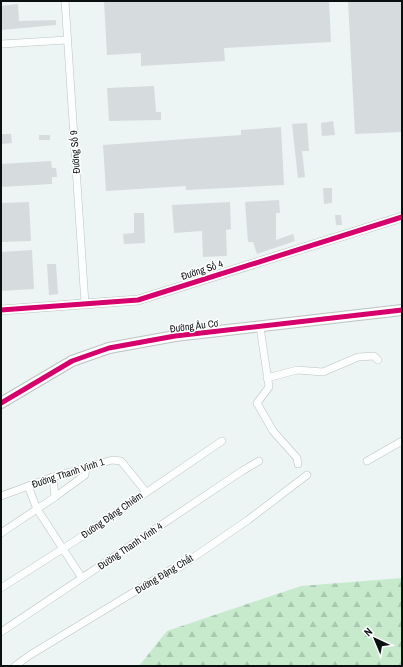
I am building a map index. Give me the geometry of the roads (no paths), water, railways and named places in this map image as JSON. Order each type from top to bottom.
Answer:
[{"type":"main road","name":"Đường Âu Cơ","points":[[1,402],[72,362],[109,348],[174,336],[402,310]]},
{"type":"street","name":"Đường Số 9","points":[[65,1],[85,304]]},
{"type":"street","points":[[1,44],[67,40]]},
{"type":"street","name":"Đường Số 4","points":[[1,310],[138,300],[402,217]]},
{"type":"street","points":[[260,327],[269,387],[268,391],[258,402],[273,431],[297,458],[298,464]]},
{"type":"street","points":[[267,378],[298,370],[323,372],[358,357],[374,356],[378,360]]},
{"type":"street","name":"Đường Đặng Chiêm","points":[[1,588],[63,549],[222,441]]},
{"type":"street","points":[[367,461],[402,441]]},
{"type":"street","name":"Đường Thanh Vinh 1","points":[[1,496],[53,477],[107,460],[121,461],[146,492]]},
{"type":"street","name":"Đường Thanh Vinh 4","points":[[1,632],[259,461]]},
{"type":"street","points":[[1,534],[85,475],[86,467]]},
{"type":"street","name":"Đường Đặng Chất","points":[[15,666],[30,654],[172,569],[175,570],[248,520],[307,475]]},
{"type":"street","points":[[53,477],[55,497]]},
{"type":"street","points":[[28,486],[37,509],[82,578]]}]
